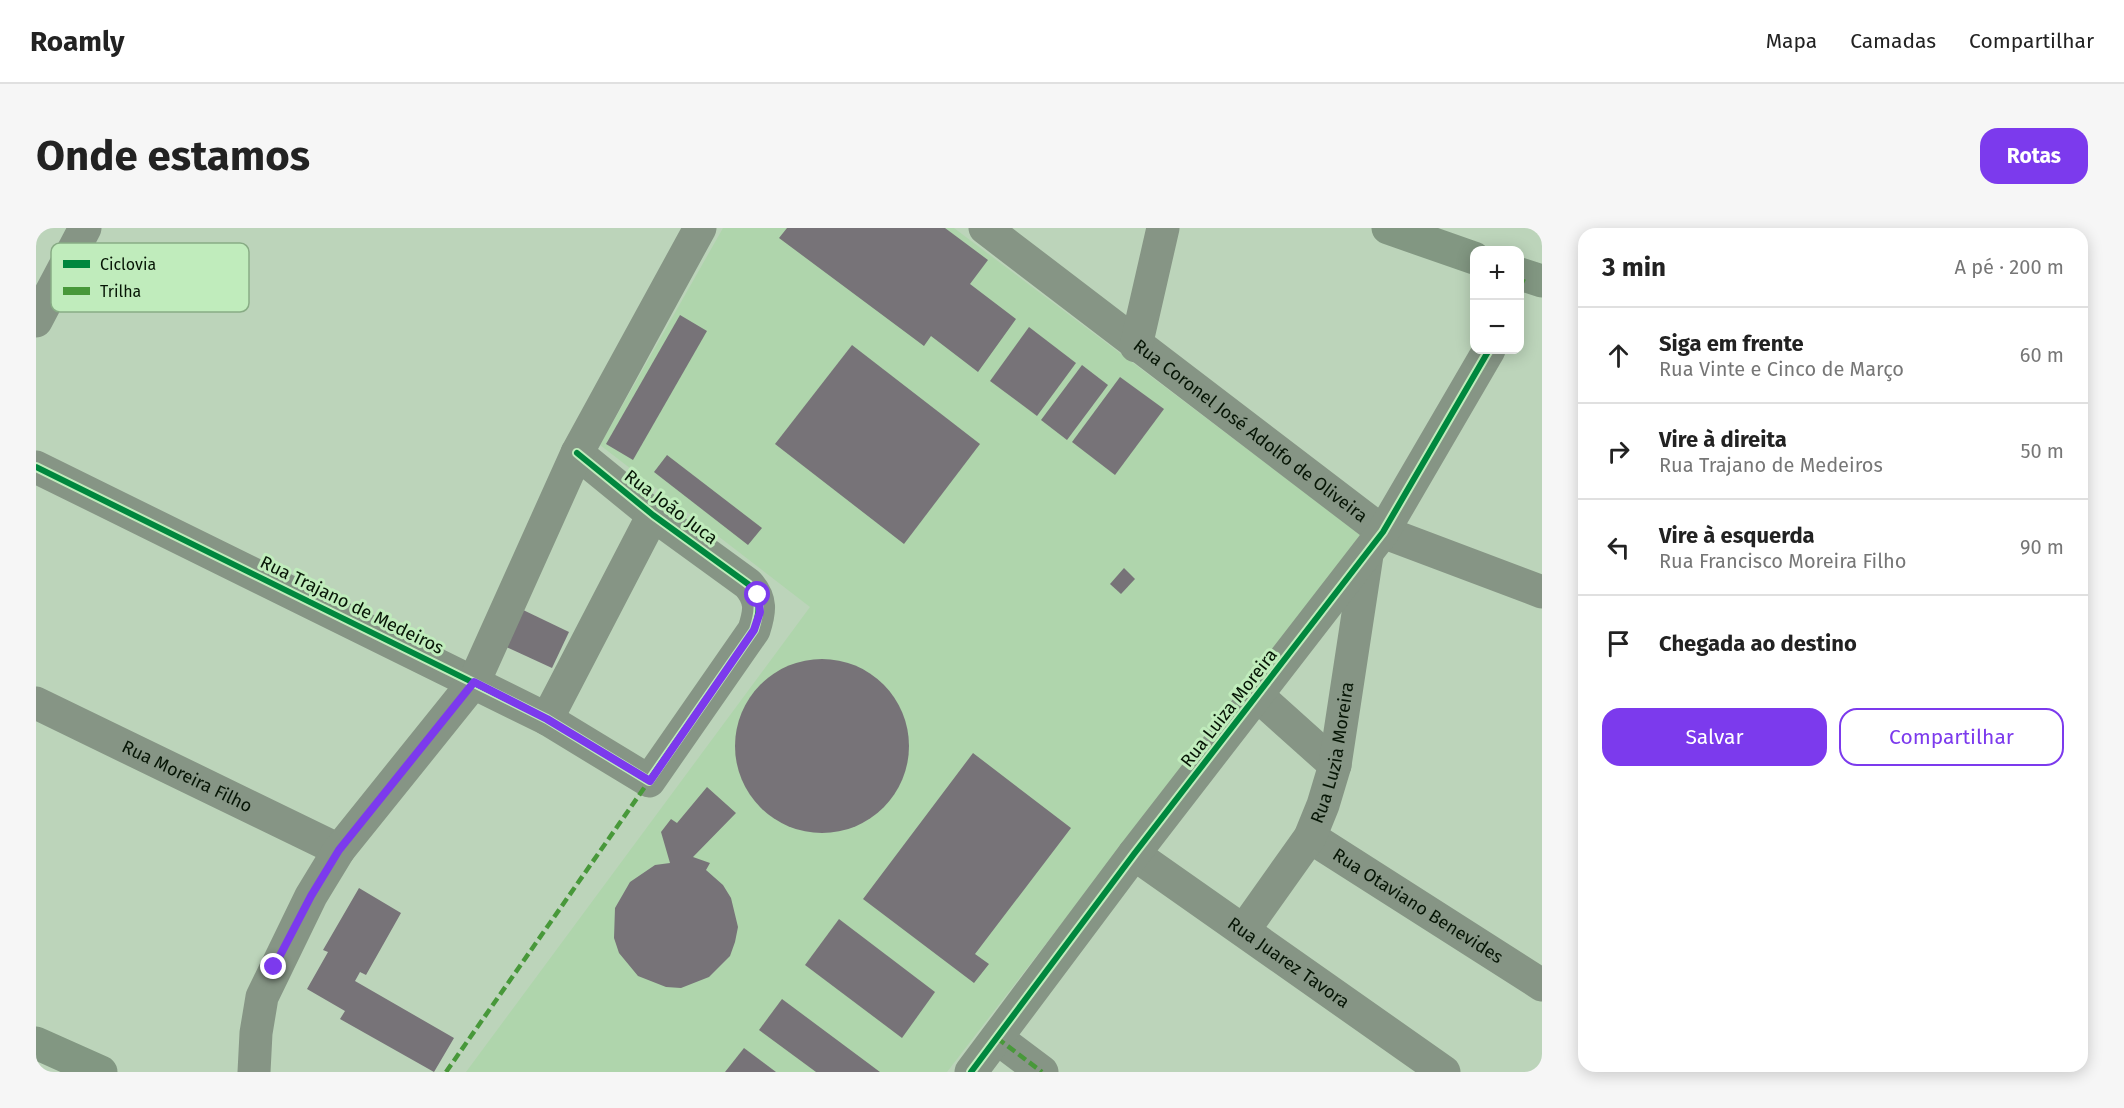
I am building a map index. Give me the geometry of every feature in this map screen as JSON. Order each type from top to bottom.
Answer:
[{"type":"main road","points":[[1388,228],[1470,257]]},
{"type":"main road","points":[[36,1043],[101,1072]]},
{"type":"street","points":[[77,243],[85,228]]},
{"type":"street","points":[[254,1072],[256,1033],[262,997],[311,896],[339,850],[474,682],[577,453],[700,228]]},
{"type":"street","name":"Rua Coronel José Adolfo de Oliveira","points":[[985,228],[1136,346],[1375,542],[1542,592]]},
{"type":"street","points":[[1136,346],[1163,228]]},
{"type":"street","points":[[36,321],[51,293]]},
{"type":"street","name":"Rua Luiza Moreira","points":[[971,1072],[1134,854],[1375,542],[1487,354]]},
{"type":"street","name":"Rua João Juca","points":[[577,453],[653,515],[748,584],[758,595],[760,612],[754,630],[650,781]]},
{"type":"street","name":"Rua Trajano de Medeiros","points":[[36,467],[547,719],[650,781]]},
{"type":"street","points":[[547,719],[653,515]]},
{"type":"street","name":"Rua Luzia Moreira","points":[[1244,930],[1310,837],[1335,765],[1375,542]]},
{"type":"street","points":[[1258,696],[1335,765]]},
{"type":"street","name":"Rua Moreira Filho","points":[[36,703],[339,850]]},
{"type":"street","name":"Rua Otaviano Benevides","points":[[1310,837],[1536,975]]},
{"type":"street","name":"Rua Juarez Tavora","points":[[1134,854],[1444,1072]]},
{"type":"street","points":[[997,1038],[1042,1072]]},
{"type":"shaded area","points":[[723,228],[954,228],[1361,535],[947,1072],[466,1072],[810,607],[600,445]]},
{"type":"building","points":[[787,228],[945,228],[988,260],[970,284],[1016,319],[978,372],[931,336],[924,346],[779,238]]},
{"type":"building","points":[[680,315],[707,331],[633,460],[606,444]]},
{"type":"building","points":[[1029,327],[1076,363],[1037,416],[990,381]]},
{"type":"building","points":[[852,345],[980,444],[904,544],[775,444]]},
{"type":"building","points":[[1082,365],[1108,385],[1067,440],[1041,420]]},
{"type":"building","points":[[1120,377],[1164,409],[1115,475],[1072,442]]},
{"type":"building","points":[[667,455],[762,528],[748,545],[654,472]]},
{"type":"building","points":[[1124,568],[1135,579],[1121,594],[1110,584]]},
{"type":"building","points":[[519,608],[569,632],[552,668],[502,645]]},
{"type":"building","points":[[822,659],[839,660],[855,665],[871,673],[884,684],[895,697],[903,713],[908,729],[908,763],[903,779],[895,795],[884,808],[871,819],[855,827],[839,832],[822,833],[805,832],[789,827],[773,819],[760,808],[749,795],[741,779],[736,763],[735,746],[736,729],[741,713],[749,697],[760,684],[773,673],[789,665],[805,660]]},
{"type":"building","points":[[973,753],[1071,828],[975,954],[989,964],[974,983],[863,899]]},
{"type":"building","points":[[707,787],[736,813],[693,857],[710,863],[706,870],[723,885],[731,898],[738,927],[735,942],[730,956],[709,977],[681,988],[666,987],[638,976],[619,953],[614,938],[615,908],[630,882],[655,865],[670,863],[661,832],[671,819],[677,823]]},
{"type":"building","points":[[359,888],[401,913],[366,975],[360,972],[355,981],[454,1038],[434,1072],[340,1019],[345,1011],[307,989],[328,952],[323,950]]},
{"type":"building","points":[[839,919],[935,992],[902,1038],[805,965]]},
{"type":"building","points":[[782,999],[880,1072],[816,1072],[759,1030]]},
{"type":"building","points":[[744,1048],[776,1072],[725,1072]]},
{"type":"marked path","points":[[446,1072],[649,781]]},
{"type":"marked path","points":[[997,1038],[1042,1072]]},
{"type":"cycle path","points":[[971,1072],[1134,854],[1383,532],[1487,354]]},
{"type":"cycle path","points":[[36,467],[547,719],[649,781],[754,630],[758,617],[758,601],[748,584],[653,515],[577,453]]},
{"type":"route","points":[[274,967],[311,896],[339,850],[474,682],[547,719],[650,781],[754,630],[760,612],[758,595]]}]
